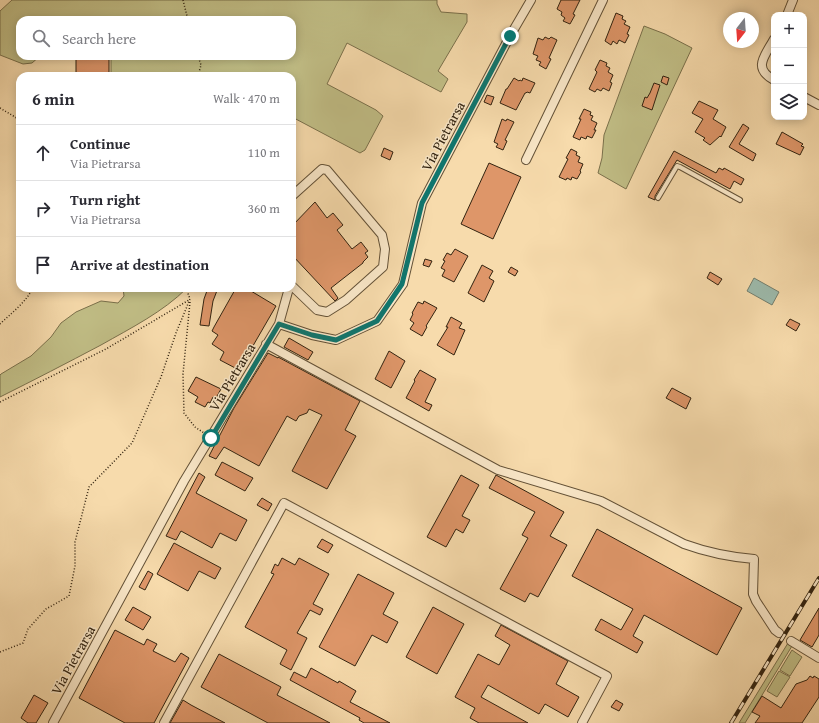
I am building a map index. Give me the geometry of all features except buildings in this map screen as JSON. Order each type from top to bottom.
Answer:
[{"type":"street","name":"Via Pietrarsa","points":[[53,723],[184,482],[279,324],[312,335],[336,340],[377,321],[402,284],[422,203],[510,36],[531,0]]},
{"type":"street","points":[[526,160],[603,0]]},
{"type":"street","points":[[788,12],[793,0]]},
{"type":"street","points":[[771,45],[763,60],[761,68],[765,75],[771,78]]},
{"type":"street","points":[[807,99],[819,105]]},
{"type":"street","points":[[296,192],[322,169],[327,170],[382,235],[385,249],[383,267],[346,300],[327,312],[317,310],[296,290]]},
{"type":"street","points":[[279,324],[288,292]]},
{"type":"street","points":[[266,344],[498,470],[601,501],[684,544],[698,549],[712,553],[754,559],[753,594],[775,630],[779,633]]},
{"type":"street","points":[[164,723],[284,503],[607,676],[582,723]]},
{"type":"street","points":[[792,640],[819,658]]},
{"type":"lane","points":[[658,198],[677,166],[740,200]]},
{"type":"path","points":[[183,0],[187,16]]},
{"type":"path","points":[[199,60],[201,65],[199,72]]},
{"type":"path","points":[[0,108],[16,118]]},
{"type":"path","points":[[0,324],[20,305],[30,292]]},
{"type":"path","points":[[187,292],[190,299],[183,374],[184,413],[195,427],[211,438]]},
{"type":"path","points":[[0,402],[106,348],[190,299]]},
{"type":"path","points":[[0,652],[23,643],[28,629],[46,609],[69,596],[76,566],[75,542],[89,487],[132,443],[161,378],[176,333],[190,299]]},
{"type":"shaded area","points":[[12,0],[437,0],[437,4],[441,12],[467,14],[467,22],[438,71],[448,79],[441,92],[347,43],[327,84],[376,110],[383,116],[365,150],[360,153],[296,119],[296,72],[111,72],[111,60],[296,60],[296,16],[16,16],[16,60],[35,60],[32,63],[23,64],[0,55],[0,11]]},
{"type":"shaded area","points":[[644,26],[665,34],[692,48],[626,189],[598,173],[602,158],[604,135]]},
{"type":"shaded area","points":[[754,278],[779,292],[772,305],[747,291]]},
{"type":"shaded area","points":[[124,292],[183,292],[168,305],[135,326],[0,397],[0,375],[31,356],[51,337],[61,323],[76,312],[101,301],[118,303],[124,296]]},
{"type":"shaded area","points":[[788,643],[792,646],[745,723],[739,723]]},
{"type":"shaded area","points":[[792,650],[802,657],[790,676],[780,670]]},
{"type":"shaded area","points":[[779,671],[790,677],[777,697],[767,691]]},
{"type":"tunnel","points":[[779,633],[791,641]]},
{"type":"railway","points":[[731,723],[819,578]]},
{"type":"route","points":[[211,438],[279,324],[312,335],[336,340],[377,321],[402,284],[422,203],[510,36]]}]
